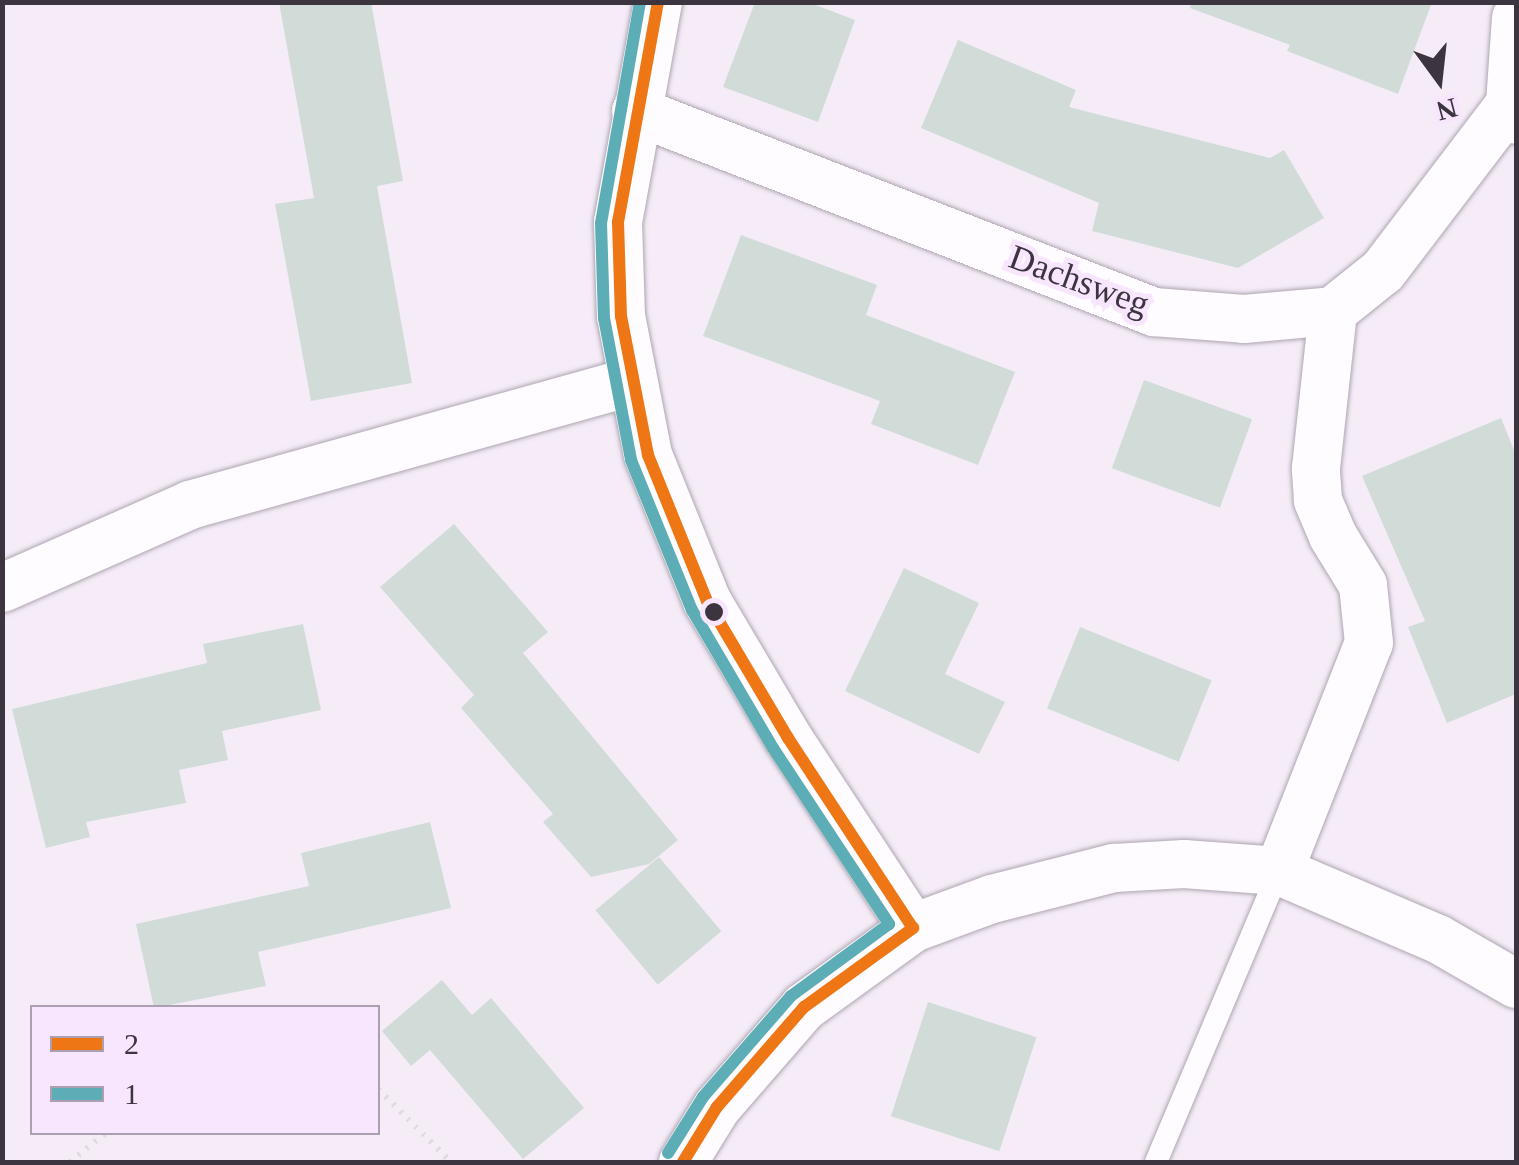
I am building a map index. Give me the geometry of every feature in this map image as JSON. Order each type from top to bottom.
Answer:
[{"type":"street","points":[[658,2],[618,222],[621,316],[648,455],[707,601],[788,738],[912,928]]},
{"type":"street","points":[[1279,871],[1369,643],[1363,585],[1332,536],[1318,500],[1316,468],[1333,311],[1383,271],[1513,112],[1516,18]]},
{"type":"street","name":"Dachsweg","points":[[636,111],[1154,312],[1244,320],[1333,311]]},
{"type":"street","points":[[2,588],[190,505],[631,382]]},
{"type":"street","points":[[683,1162],[717,1107],[804,1007],[912,928],[992,899],[1114,868],[1184,864],[1279,871],[1438,939],[1516,984]]},
{"type":"lane","points":[[1156,1162],[1279,871]]},
{"type":"path","points":[[380,1091],[451,1162]]},
{"type":"path","points":[[70,1162],[103,1135]]},
{"type":"building","points":[[279,2],[371,2],[403,181],[377,186],[412,383],[311,401],[275,204],[314,198]]},
{"type":"building","points":[[755,2],[808,2],[855,20],[818,122],[723,87]]},
{"type":"building","points":[[1191,2],[1432,2],[1398,94],[1287,51],[1290,45],[1190,8]]},
{"type":"building","points":[[958,40],[1076,90],[1069,107],[1270,158],[1284,150],[1324,218],[1238,268],[1092,231],[1099,203],[921,128]]},
{"type":"building","points":[[741,235],[877,285],[866,315],[1015,372],[978,465],[871,424],[880,401],[703,336]]},
{"type":"building","points":[[1144,380],[1252,419],[1220,508],[1112,468]]},
{"type":"building","points":[[1501,418],[1516,455],[1516,694],[1447,723],[1408,627],[1425,621],[1362,476]]},
{"type":"building","points":[[454,524],[548,632],[523,653],[678,840],[649,864],[591,877],[543,822],[553,814],[461,708],[474,695],[380,587]]},
{"type":"building","points":[[904,568],[979,603],[945,674],[1005,702],[979,754],[845,691]]},
{"type":"building","points":[[303,624],[321,710],[222,731],[228,760],[179,770],[186,803],[86,822],[90,837],[46,848],[12,709],[207,663],[203,644]]},
{"type":"building","points":[[1080,627],[1212,680],[1179,762],[1047,709]]},
{"type":"building","points":[[430,822],[451,908],[258,952],[266,986],[153,1005],[136,924],[309,886],[301,853]]},
{"type":"building","points":[[659,857],[721,931],[658,985],[595,910]]},
{"type":"building","points":[[442,980],[472,1015],[491,998],[584,1108],[523,1159],[430,1050],[411,1066],[382,1031]]},
{"type":"building","points":[[928,1002],[1036,1037],[999,1151],[891,1116]]},
{"type":"transit line","name":"1","points":[[640,2],[601,223],[604,318],[631,460],[692,610],[773,748],[889,924],[791,996],[703,1097],[668,1153]]},
{"type":"transit line","name":"2","points":[[658,2],[618,222],[621,316],[648,455],[707,601],[788,738],[913,928]]},
{"type":"transit line","name":"2","points":[[683,1162],[717,1107],[804,1007],[913,928]]}]
